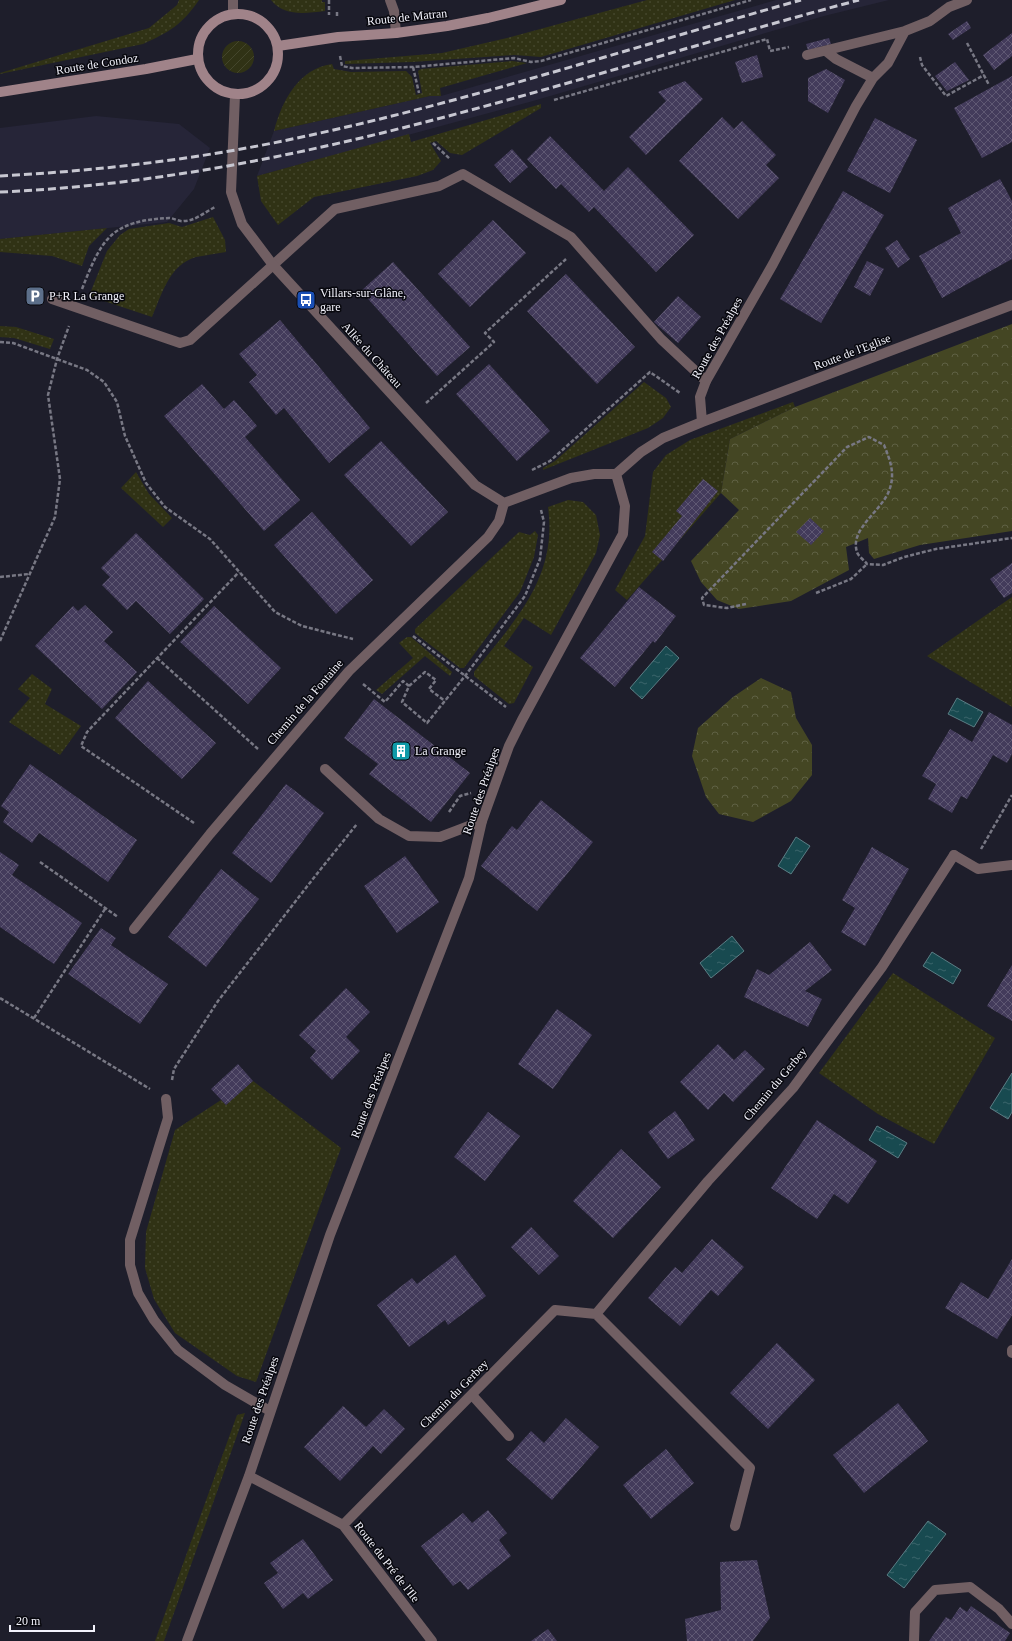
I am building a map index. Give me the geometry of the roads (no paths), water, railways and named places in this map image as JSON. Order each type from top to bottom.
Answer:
[{"type":"main road","name":"Route de Matran","points":[[278,46],[338,37],[396,33],[447,26],[488,18],[560,0]]},
{"type":"main road","points":[[233,14],[246,14],[266,24],[272,31],[278,46],[278,64],[273,76],[264,86],[250,93],[235,95],[219,91],[208,83],[197,59],[202,36],[212,23],[225,16],[233,14]]},
{"type":"main road","name":"Route de Condoz","points":[[0,92],[146,70],[197,59]]},
{"type":"street","points":[[233,0],[233,14]]},
{"type":"street","points":[[390,0],[394,11],[396,33]]},
{"type":"street","points":[[808,54],[826,51],[904,31],[930,21],[949,7],[967,0]]},
{"type":"street","name":"Route des Préalpes","points":[[702,422],[700,397],[706,381],[773,264],[856,106],[873,78],[888,63],[904,31]]},
{"type":"street","points":[[826,51],[836,59],[873,78]]},
{"type":"street","name":"Allée du Château","points":[[235,95],[231,192],[242,224],[273,265],[410,417],[475,485],[504,503]]},
{"type":"street","points":[[52,299],[180,343],[190,340],[335,209],[439,186],[463,174],[571,237],[661,339],[706,381]]},
{"type":"street","name":"Route de l'Eglise","points":[[702,422],[1012,305]]},
{"type":"street","points":[[504,503],[571,478],[594,474],[616,474],[641,452],[663,438],[702,422]]},
{"type":"street","name":"Route des Préalpes","points":[[187,1641],[248,1476],[330,1235],[468,878],[482,821],[509,746],[623,534],[625,506],[616,474]]},
{"type":"street","name":"Chemin de la Fontaine","points":[[134,929],[210,834],[349,671],[375,645],[399,625],[488,537],[499,521],[504,503]]},
{"type":"street","points":[[324,769],[379,819],[409,836],[440,837],[482,821]]},
{"type":"street","name":"Chemin du Gerbey","points":[[343,1526],[555,1310],[596,1314],[708,1181],[793,1088],[882,967],[954,855],[978,869],[1012,865]]},
{"type":"street","points":[[164,1098],[168,1118],[130,1240],[130,1265],[138,1293],[154,1320],[178,1350],[225,1385],[270,1411]]},
{"type":"street","points":[[596,1314],[750,1468],[735,1526]]},
{"type":"street","points":[[472,1395],[510,1436]]},
{"type":"street","name":"Route du Pré de l'Ile","points":[[248,1476],[343,1526],[432,1641]]},
{"type":"street","points":[[914,1641],[915,1612],[935,1590],[970,1587],[999,1610],[1012,1624]]},
{"type":"water","points":[[666,646],[679,658],[642,699],[630,688]]},
{"type":"water","points":[[957,698],[983,712],[974,727],[948,714]]},
{"type":"water","points":[[796,837],[810,846],[791,874],[778,866]]},
{"type":"water","points":[[732,936],[744,951],[711,978],[700,963]]},
{"type":"water","points":[[932,952],[961,970],[953,984],[923,966]]},
{"type":"water","points":[[1012,1073],[1012,1112],[1008,1119],[990,1108]]},
{"type":"water","points":[[877,1126],[907,1143],[898,1158],[869,1140]]},
{"type":"water","points":[[928,1521],[946,1534],[904,1588],[887,1575]]},
{"type":"railway","points":[[0,176],[107,168],[178,159],[248,148],[348,127],[414,111],[543,75],[801,0]]},
{"type":"railway","points":[[0,192],[111,183],[221,167],[328,146],[435,120],[541,91],[859,0]]},
{"type":"place","name":"P+R La Grange","points":[[35,296]]},
{"type":"place","name":"Villars-sur-Glâne, gare","points":[[306,300]]},
{"type":"place","name":"La Grange","points":[[401,751]]}]
